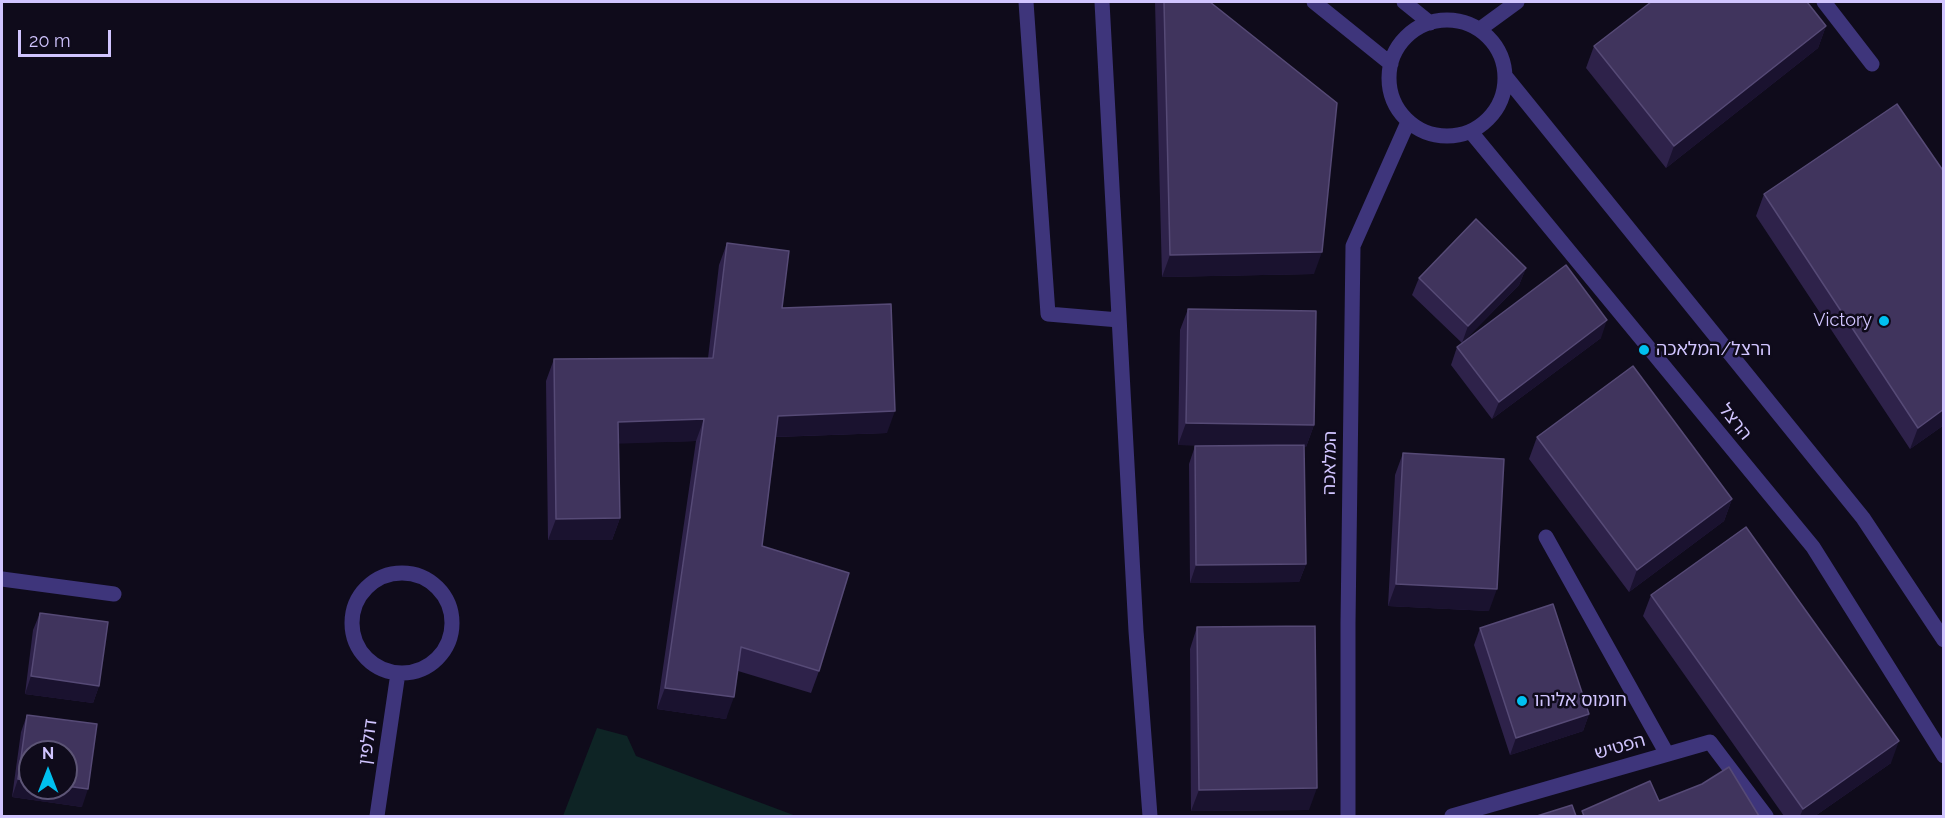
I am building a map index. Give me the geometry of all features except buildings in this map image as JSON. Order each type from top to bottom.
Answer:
[{"type":"street","points":[[1026,2],[1048,314],[1119,320]]},
{"type":"street","points":[[1102,2],[1136,631],[1150,816]]},
{"type":"street","points":[[1314,2],[1390,64]]},
{"type":"street","points":[[1404,2],[1430,23]]},
{"type":"street","points":[[1480,29],[1517,2]]},
{"type":"street","points":[[1824,2],[1872,64]]},
{"type":"street","points":[[1447,20],[1464,22],[1480,29],[1494,42],[1502,58],[1506,76],[1504,94],[1497,110],[1486,123],[1471,132],[1455,136],[1438,136],[1422,131],[1408,122],[1391,95],[1390,64],[1396,50],[1416,29],[1430,23],[1447,20]]},
{"type":"street","points":[[1506,76],[1863,518],[1944,640]]},
{"type":"street","name":"המלאכה","points":[[1348,816],[1353,246],[1408,122]]},
{"type":"street","name":"הרצל","points":[[1471,132],[1813,547],[1944,756]]},
{"type":"street","points":[[1546,537],[1667,754]]},
{"type":"street","points":[[394,573],[412,573],[434,583],[446,596],[453,612],[453,630],[447,647],[432,664],[416,672],[398,673],[386,671],[370,662],[358,649],[352,633],[352,615],[364,590],[377,579],[394,573]]},
{"type":"street","points":[[2,579],[114,594]]},
{"type":"street","name":"דולפין","points":[[377,816],[398,673]]},
{"type":"street","name":"הפטיש","points":[[1452,816],[1710,742],[1766,816]]},
{"type":"green space","points":[[597,728],[627,736],[636,756],[796,816],[563,816]]},
{"type":"place","name":"Victory","points":[[1884,321]]},
{"type":"place","name":"הרצל/המלאכה","points":[[1644,350]]},
{"type":"place","name":"חומוס אליהו","points":[[1522,701]]}]
